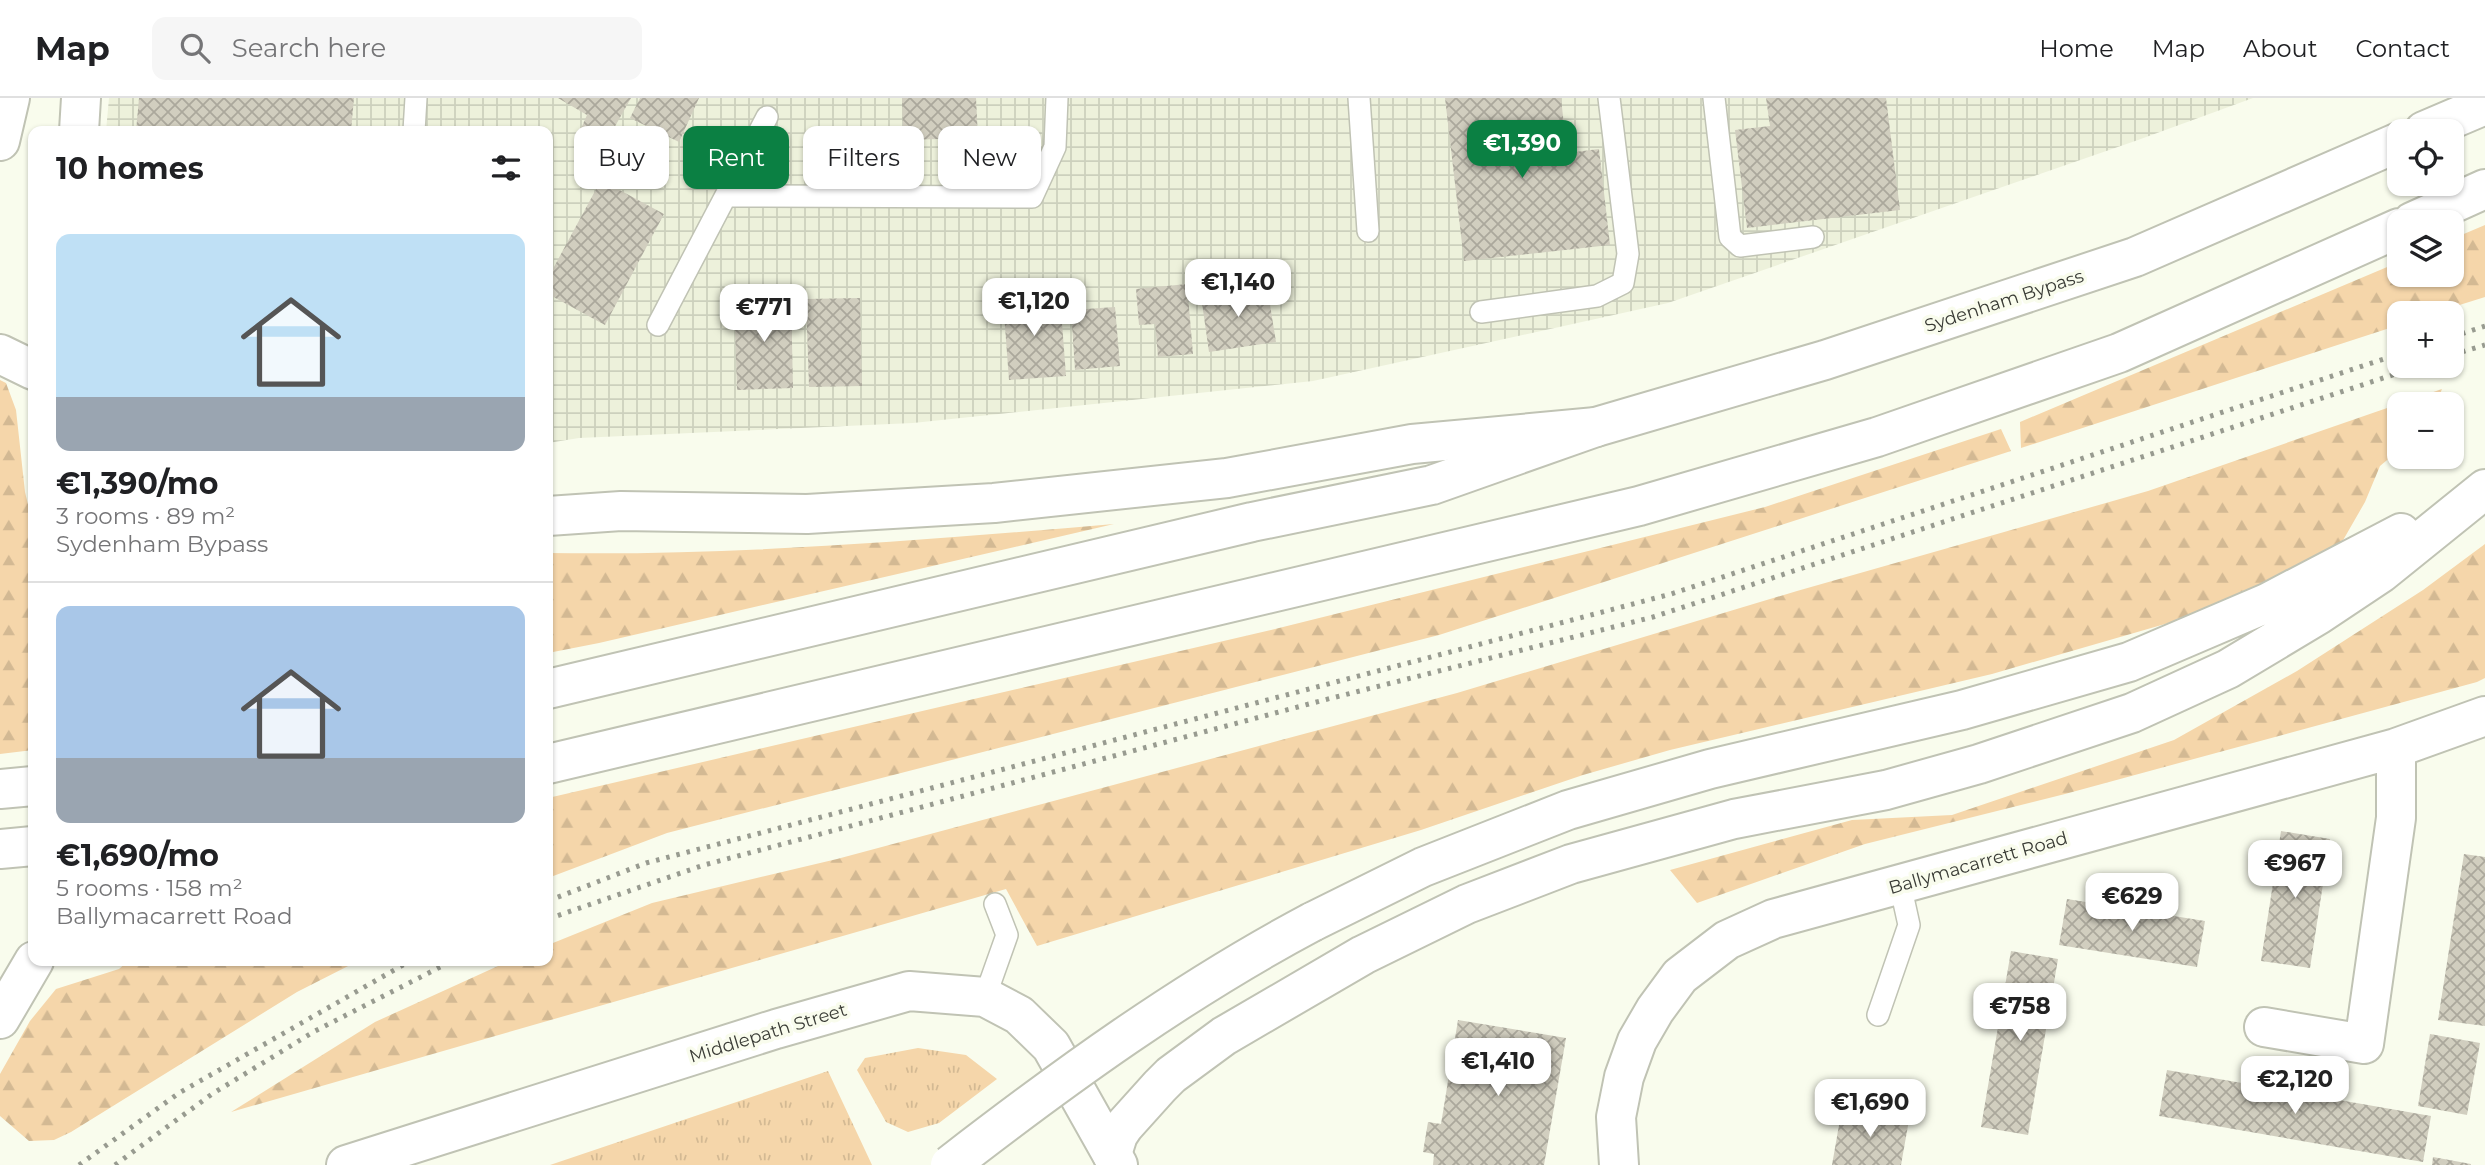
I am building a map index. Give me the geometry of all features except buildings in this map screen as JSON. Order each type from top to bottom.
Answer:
[{"type":"main road","points":[[0,141],[9,98]]},
{"type":"main road","points":[[79,126],[81,98]]},
{"type":"main road","points":[[2451,119],[2485,104]]},
{"type":"main road","name":"Sydenham Bypass","points":[[1596,426],[1825,360],[2135,257],[2387,147]]},
{"type":"main road","points":[[2439,210],[2485,189]]},
{"type":"main road","points":[[553,763],[1639,506],[1851,445],[2119,353],[2387,233]]},
{"type":"main road","points":[[0,354],[28,368]]},
{"type":"main road","points":[[553,516],[621,511],[807,514],[994,503],[1227,478],[1412,444],[1596,426]]},
{"type":"main road","points":[[553,688],[1239,525],[1432,485],[1596,426]]},
{"type":"main road","points":[[950,1165],[1032,1102],[1247,957],[1423,867],[1568,810],[1710,769],[1962,710],[2129,662],[2267,604],[2484,489]]},
{"type":"main road","points":[[1115,1160],[1124,1126],[1171,1075],[1224,1036],[1363,955],[1467,904],[1571,864],[1734,819],[1886,790],[1979,764],[2132,713],[2228,669],[2318,615],[2381,573],[2484,489]]},
{"type":"main road","name":"Ballymacarrett Road","points":[[1619,1165],[1616,1117],[1624,1077],[1637,1041],[1680,976],[1727,940],[1773,919],[2396,748],[2485,716]]},
{"type":"main road","points":[[2264,1027],[2364,1044],[2396,818],[2396,748]]},
{"type":"main road","points":[[0,789],[28,786]]},
{"type":"main road","points":[[0,1019],[31,966]]},
{"type":"main road","name":"Middlepath Street","points":[[362,1163],[866,1002],[909,991],[985,997],[1019,1015],[1051,1046],[1115,1160]]},
{"type":"lane","points":[[414,126],[416,98]]},
{"type":"lane","points":[[727,196],[1032,197],[1055,147],[1057,98]]},
{"type":"lane","points":[[1359,98],[1368,231]]},
{"type":"lane","points":[[1481,312],[1597,296],[1623,283],[1629,254],[1609,98]]},
{"type":"lane","points":[[1714,98],[1730,237],[1740,246],[1813,237]]},
{"type":"lane","points":[[658,325],[767,117]]},
{"type":"lane","points":[[1878,1015],[1909,925],[1900,884]]},
{"type":"lane","points":[[985,997],[1007,935],[995,904]]},
{"type":"shaded area","points":[[109,98],[2253,98],[1668,303],[1313,381],[913,423],[579,438],[553,442],[553,126],[106,126]]},
{"type":"green space","points":[[2485,225],[2485,297],[2464,304],[2464,301],[2387,301],[2387,329],[2021,448],[2020,422],[2387,267],[2387,287],[2464,287],[2464,234]]},
{"type":"green space","points":[[0,380],[6,383],[16,410],[28,504],[28,751],[0,754]]},
{"type":"green space","points":[[2387,408],[2387,460],[2380,466],[2365,502],[2338,549],[2210,611],[1992,674],[1670,750],[1583,775],[1421,830],[1037,946],[1006,889],[231,1112],[375,1022],[498,966],[553,966],[553,943],[652,903],[837,859],[1457,693],[1797,591],[2148,491]]},
{"type":"green space","points":[[2001,429],[2011,451],[1439,635],[667,833],[553,876],[553,797],[1275,629],[1765,507]]},
{"type":"green space","points":[[1114,524],[553,652],[553,553],[690,552],[902,541]]},
{"type":"green space","points":[[2485,544],[2485,678],[2477,682],[2065,794],[1865,844],[1697,903],[1670,870],[1852,820],[1952,815],[2174,740],[2297,671],[2423,590]]},
{"type":"green space","points":[[122,966],[348,966],[297,992],[71,1132],[54,1140],[29,1141],[0,1116],[0,1074],[30,1021],[56,989]]},
{"type":"green space","points":[[918,1048],[966,1055],[997,1079],[939,1123],[908,1132],[886,1122],[857,1070],[865,1058]]},
{"type":"green space","points":[[828,1071],[872,1165],[550,1165]]},
{"type":"railway","points":[[2464,333],[2485,326]]},
{"type":"railway","points":[[2464,351],[2485,345]]},
{"type":"railway","points":[[553,899],[646,863],[1671,594],[2387,358]]},
{"type":"railway","points":[[553,917],[704,865],[1324,700],[1653,617],[2387,377]]},
{"type":"railway","points":[[79,1165],[179,1093],[401,966]]},
{"type":"railway","points":[[115,1165],[212,1094],[315,1031],[442,966]]}]
